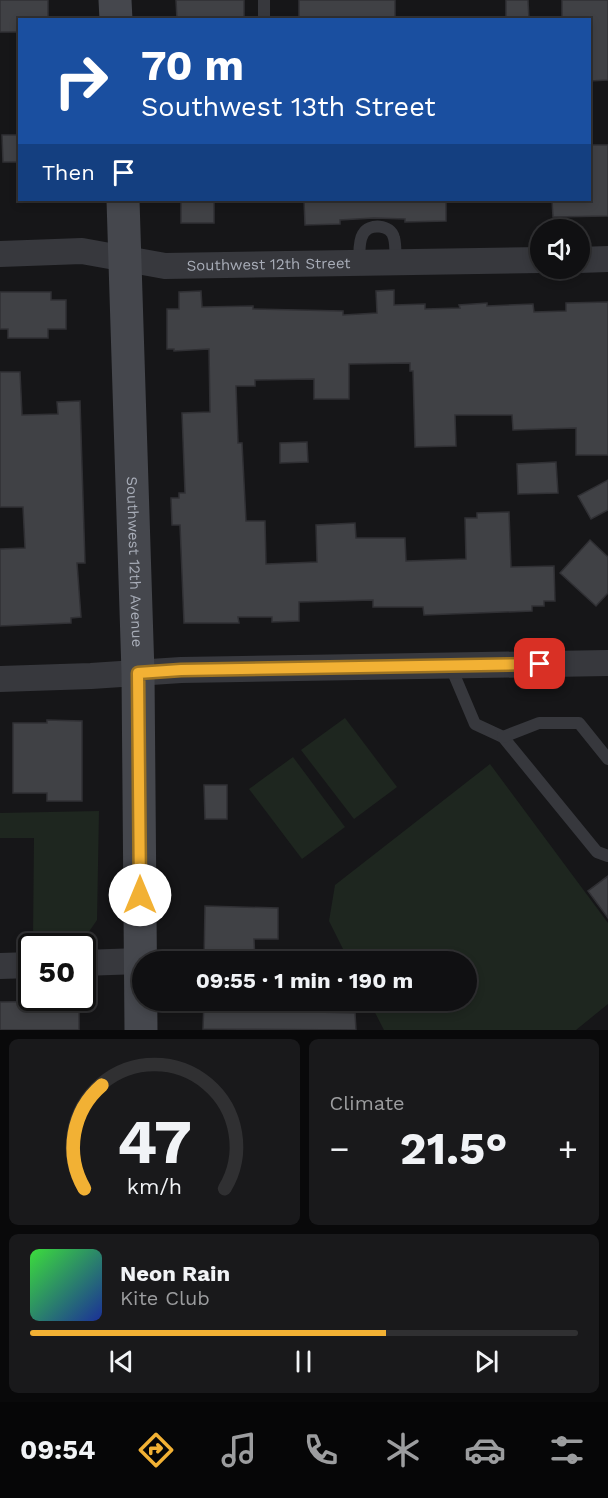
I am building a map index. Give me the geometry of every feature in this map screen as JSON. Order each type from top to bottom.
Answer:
[{"type":"main road","points":[[116,0],[116,18]]},
{"type":"main road","name":"Southwest 12th Avenue","points":[[123,201],[138,673],[140,951]]},
{"type":"main road","name":"Southwest 12th Avenue","points":[[141,1011],[141,1030]]},
{"type":"street","name":"Southwest 12th Street","points":[[0,254],[82,251],[165,266],[530,260]]},
{"type":"street","points":[[590,260],[608,259]]},
{"type":"street","points":[[0,679],[193,670],[608,663]]},
{"type":"street","points":[[96,963],[132,961]]},
{"type":"street","points":[[0,966],[18,965]]},
{"type":"lane","points":[[264,0],[264,18]]},
{"type":"lane","points":[[359,263],[361,238],[365,230],[373,227],[391,230],[394,237],[396,262]]},
{"type":"lane","points":[[450,665],[475,724],[503,738],[597,852],[608,856]]},
{"type":"lane","points":[[503,738],[539,723],[579,723],[608,759]]},
{"type":"shaded area","points":[[345,718],[397,787],[354,819],[301,750]]},
{"type":"shaded area","points":[[293,757],[345,827],[302,859],[249,789]]},
{"type":"shaded area","points":[[490,764],[608,923],[608,1004],[576,1030],[384,1030],[374,1011],[477,1011],[477,951],[344,951],[329,921],[335,885]]},
{"type":"shaded area","points":[[99,811],[97,920],[88,933],[33,933],[34,838],[0,838],[0,813]]},
{"type":"building","points":[[0,0],[48,0],[48,18],[18,18],[18,32],[0,32]]},
{"type":"building","points":[[176,0],[244,0],[244,18],[177,18]]},
{"type":"building","points":[[299,0],[395,0],[395,18],[299,18]]},
{"type":"building","points":[[506,0],[528,0],[529,18],[506,18]]},
{"type":"building","points":[[562,0],[608,0],[608,80],[591,81],[591,18],[562,18]]},
{"type":"building","points":[[2,135],[18,135],[18,162],[3,162]]},
{"type":"building","points":[[591,145],[608,145],[608,216],[553,217],[552,201],[591,201]]},
{"type":"building","points":[[181,201],[214,201],[214,223],[181,223]]},
{"type":"building","points":[[304,201],[446,201],[446,221],[405,222],[405,219],[374,218],[340,220],[340,224],[305,225]]},
{"type":"building","points":[[394,290],[394,305],[425,304],[425,309],[460,308],[459,305],[487,303],[487,306],[533,304],[534,312],[566,311],[566,303],[608,302],[608,455],[576,455],[576,428],[513,430],[512,415],[455,415],[456,446],[415,447],[413,371],[410,371],[410,363],[349,364],[349,399],[314,399],[314,379],[255,380],[255,386],[236,386],[238,443],[242,443],[246,521],[265,521],[266,564],[317,562],[316,525],[355,523],[356,538],[405,538],[406,561],[466,559],[465,518],[477,518],[477,513],[509,512],[511,567],[554,566],[555,601],[544,601],[544,606],[532,606],[532,611],[424,615],[423,607],[373,607],[373,600],[299,602],[299,621],[272,622],[272,617],[238,617],[239,623],[184,623],[180,525],[172,525],[171,498],[179,498],[179,493],[185,493],[182,413],[210,412],[209,349],[174,351],[174,349],[167,349],[167,309],[179,309],[179,292],[201,291],[202,307],[253,306],[253,309],[343,311],[343,315],[377,313],[376,291]]},
{"type":"building","points":[[0,292],[51,292],[51,300],[66,300],[66,329],[48,329],[48,338],[8,338],[8,329],[0,329]]},
{"type":"building","points":[[0,372],[20,372],[22,415],[58,414],[57,402],[80,401],[85,563],[77,563],[81,617],[71,618],[71,623],[0,626],[0,549],[25,548],[23,507],[0,507]]},
{"type":"building","points":[[307,442],[308,462],[280,463],[280,443]]},
{"type":"building","points":[[556,462],[558,493],[518,494],[517,464]]},
{"type":"building","points":[[608,480],[608,510],[591,519],[578,496]]},
{"type":"building","points":[[590,540],[608,557],[608,593],[596,606],[560,573]]},
{"type":"building","points":[[47,720],[82,721],[82,801],[47,801],[47,793],[13,793],[13,723],[47,723]]},
{"type":"building","points":[[204,785],[227,785],[227,819],[205,819]]},
{"type":"building","points":[[608,876],[608,918],[588,891]]},
{"type":"building","points":[[205,906],[278,908],[278,939],[254,939],[255,951],[204,951]]},
{"type":"building","points":[[0,1002],[18,1002],[18,1011],[79,1011],[79,1030],[0,1030]]},
{"type":"building","points":[[204,1011],[275,1011],[355,1013],[356,1030],[203,1029]]},
{"type":"route","points":[[140,895],[138,673],[181,670],[540,664]]}]
